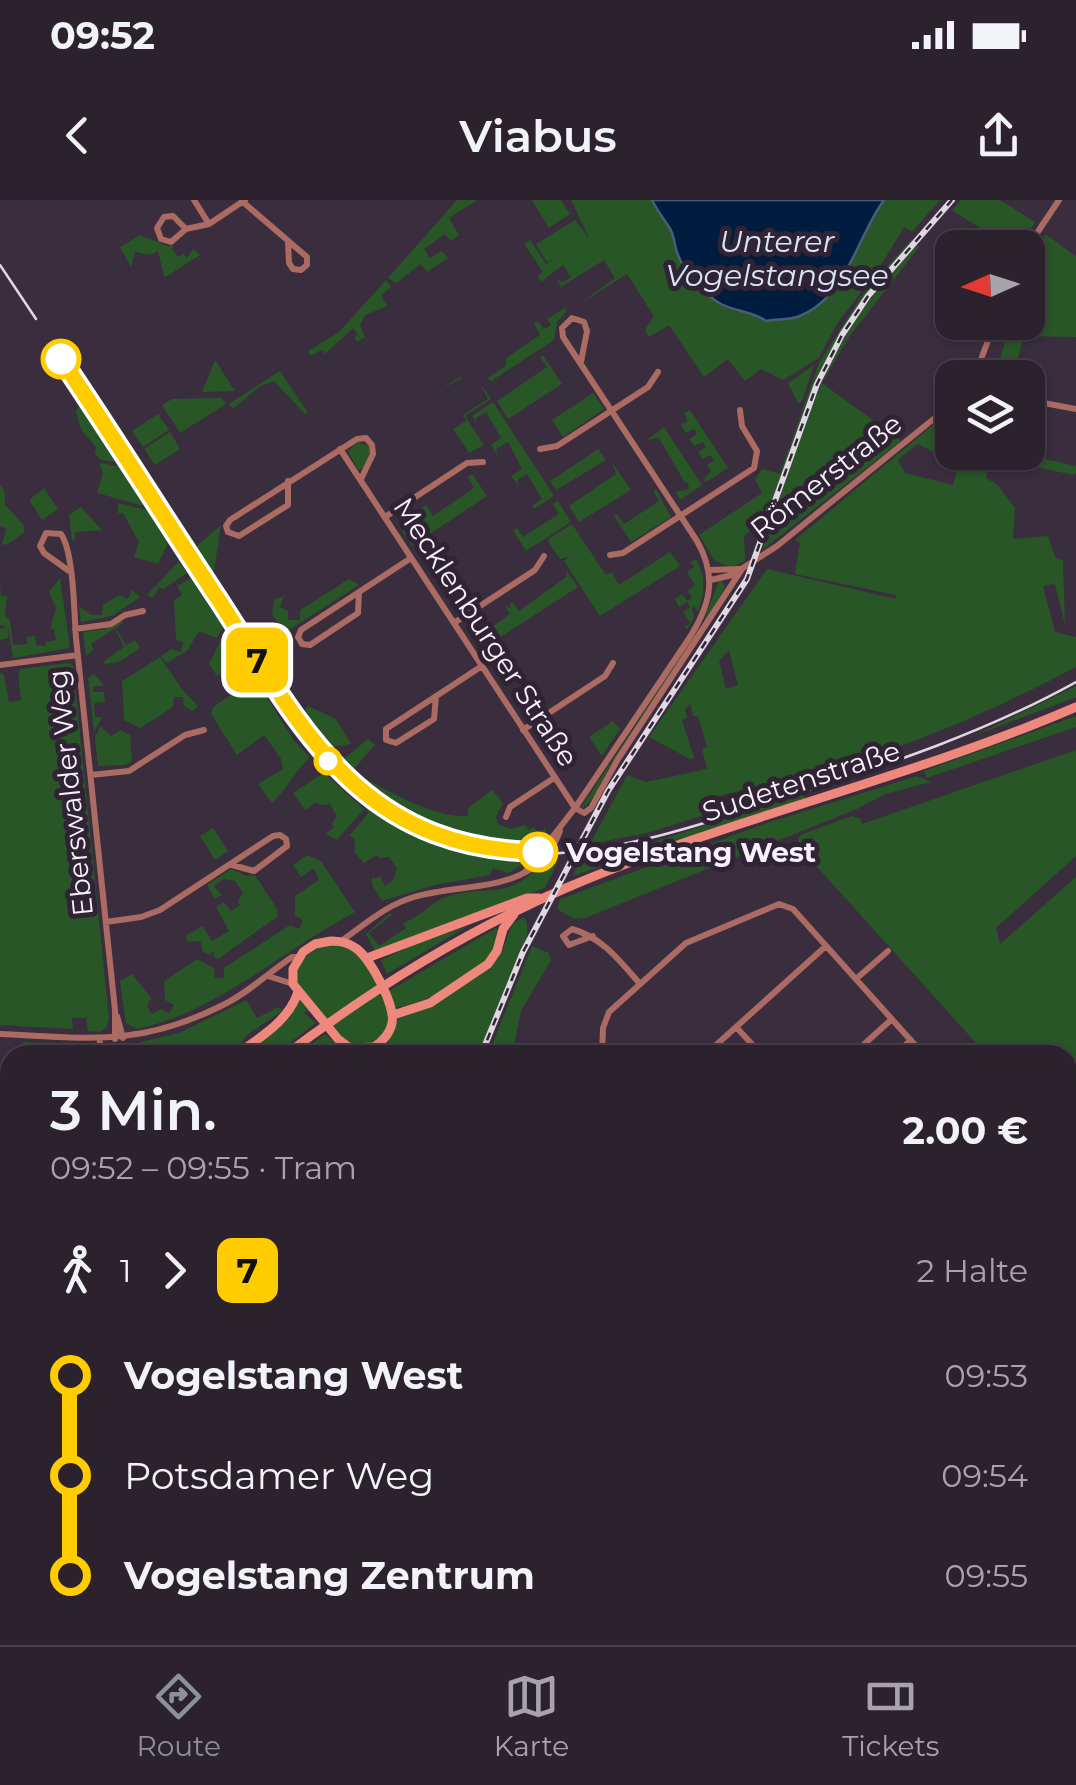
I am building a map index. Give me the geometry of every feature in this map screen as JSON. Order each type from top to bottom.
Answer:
[{"type":"main road","name":"Sudetenstraße","points":[[299,1045],[396,977],[569,886],[718,831],[956,754],[1076,707]]},
{"type":"main road","points":[[367,958],[526,898],[542,898]]},
{"type":"main road","points":[[393,1014],[430,1004],[488,964],[497,951],[503,929],[519,909]]},
{"type":"main road","points":[[249,1045],[292,1010],[296,988],[293,969],[299,957],[315,944],[349,944],[367,958],[393,1014],[390,1032],[381,1045]]},
{"type":"main road","points":[[296,988],[342,1045]]},
{"type":"main road","points":[[384,1040],[386,1045]]},
{"type":"street","points":[[194,200],[209,224]]},
{"type":"street","points":[[1039,230],[1059,200]]},
{"type":"street","points":[[186,229],[173,216],[164,217],[157,228],[161,239],[171,242],[186,229],[209,224],[244,201],[307,256],[308,265],[302,270],[289,263],[288,241]]},
{"type":"street","points":[[349,944],[374,914],[413,898],[495,886],[525,872],[546,855],[702,619],[709,600],[710,575],[703,552],[563,336],[562,328],[572,318],[584,322],[587,331],[581,362]]},
{"type":"street","points":[[540,449],[557,446],[612,411],[648,387],[658,372]]},
{"type":"street","points":[[1045,403],[1076,409]]},
{"type":"street","points":[[610,555],[623,554],[754,468],[757,451],[742,426],[740,410]]},
{"type":"street","name":"Römerstraße","points":[[710,575],[722,569],[742,569],[778,546],[935,418]]},
{"type":"street","name":"Mecklenburger Straße","points":[[360,480],[373,454],[366,438],[340,449],[360,480],[385,517],[482,666],[554,778],[575,808]]},
{"type":"street","points":[[288,482],[288,505],[239,536],[228,532],[230,520],[288,482],[340,449]]},
{"type":"street","points":[[385,517],[467,464],[483,462]]},
{"type":"street","name":"Eberswalder Weg","points":[[69,571],[44,553],[40,546],[46,533],[61,534],[66,540],[119,1039]]},
{"type":"street","points":[[454,623],[536,570],[544,556]]},
{"type":"street","points":[[359,592],[358,614],[310,645],[302,644],[298,637],[301,630],[359,592],[411,558]]},
{"type":"street","points":[[710,575],[732,575],[742,569]]},
{"type":"street","points":[[575,808],[582,812],[590,808],[742,569]]},
{"type":"street","points":[[75,629],[110,624],[125,614],[142,611]]},
{"type":"street","points":[[0,665],[78,655]]},
{"type":"street","points":[[523,730],[605,676],[613,663]]},
{"type":"street","points":[[436,696],[434,719],[396,743],[386,740],[386,729],[436,696],[482,666]]},
{"type":"street","points":[[91,775],[129,771],[185,734],[204,730]]},
{"type":"street","points":[[506,817],[510,807],[554,778]]},
{"type":"street","points":[[106,922],[160,910],[273,836],[286,839],[283,852],[254,871],[232,864]]},
{"type":"street","points":[[603,1045],[605,1019],[686,942],[779,904],[793,909],[915,1045]]},
{"type":"street","points":[[349,944],[358,930]]},
{"type":"street","points":[[592,936],[607,946],[640,984]]},
{"type":"street","points":[[716,1045],[826,946]]},
{"type":"street","points":[[856,979],[888,951]]},
{"type":"street","points":[[0,1034],[100,1040],[154,1033],[209,1011],[292,957],[299,957]]},
{"type":"street","points":[[267,976],[296,988]]},
{"type":"street","points":[[863,1045],[892,1019]]},
{"type":"street","points":[[736,1027],[753,1045]]},
{"type":"street","points":[[100,1040],[100,1045]]},
{"type":"street","points":[[905,1045],[910,1040]]},
{"type":"green space","points":[[457,200],[477,200],[449,218],[459,235],[451,241],[445,234],[424,249],[430,258],[442,251],[448,258],[427,272],[421,264],[396,283],[388,278]]},
{"type":"green space","points":[[532,200],[561,200],[570,214],[549,228]]},
{"type":"green space","points":[[571,200],[940,200],[912,232],[904,227],[878,270],[836,325],[819,358],[783,380],[761,369],[745,381],[728,359],[704,377],[669,325],[649,337],[645,330],[654,316],[627,274],[578,305],[615,278],[604,260],[561,287],[557,280],[563,282],[571,277],[563,265],[541,282],[538,276],[543,272],[524,244],[530,240],[546,264],[556,258],[547,262],[536,244],[575,220],[589,238]]},
{"type":"green space","points":[[961,200],[1000,200],[1035,222],[1030,230],[983,230],[952,210]]},
{"type":"green space","points":[[1045,234],[1076,256],[1076,337],[1045,336]]},
{"type":"green space","points":[[140,235],[175,245],[172,248],[178,257],[183,254],[187,258],[193,249],[200,255],[167,276],[158,251],[150,255],[135,252],[131,267],[120,247]]},
{"type":"green space","points":[[911,240],[857,309],[827,359],[793,440],[757,551],[761,526],[758,521],[744,537],[745,561],[731,567],[715,561],[699,535],[762,493],[755,479],[762,469],[780,474],[819,363],[863,294]]},
{"type":"green space","points":[[916,245],[919,247],[849,337],[823,381],[861,312]]},
{"type":"green space","points":[[386,280],[391,287],[381,295],[387,306],[365,315],[360,325],[365,337],[357,342],[354,338],[358,334],[353,328],[325,354],[322,350],[311,356],[308,351],[339,332]]},
{"type":"green space","points":[[565,308],[567,311],[557,322],[554,340],[491,381],[487,378],[506,366],[506,358],[540,335],[534,324],[538,321],[544,329],[551,325],[547,319]]},
{"type":"green space","points":[[1006,340],[1023,340],[1018,360],[999,360]]},
{"type":"green space","points":[[543,355],[562,384],[508,419],[497,401],[547,367],[540,357]]},
{"type":"green space","points":[[215,360],[235,391],[202,392]]},
{"type":"green space","points":[[814,365],[802,401],[798,403],[788,383]]},
{"type":"green space","points":[[280,371],[308,413],[274,381],[259,387],[233,409],[229,404]]},
{"type":"green space","points":[[460,377],[483,387],[491,399],[465,416],[484,445],[469,453],[453,429],[466,421],[463,415],[488,399],[482,387],[462,378],[438,391]]},
{"type":"green space","points":[[822,383],[901,441],[762,550],[809,414]]},
{"type":"green space","points":[[593,393],[604,409],[563,437],[552,420]]},
{"type":"green space","points":[[222,398],[226,404],[180,433],[162,405],[172,399]]},
{"type":"green space","points":[[82,401],[119,458],[117,462],[100,460],[96,447],[81,429],[76,411]]},
{"type":"green space","points":[[493,402],[554,496],[534,509],[532,506],[542,499],[527,474],[517,480],[519,486],[511,476],[522,469],[508,442],[496,449],[498,456],[491,445],[501,438],[486,412],[476,418],[477,424],[472,416]]},
{"type":"green space","points":[[690,410],[728,468],[706,482],[704,478],[711,472],[707,465],[714,460],[710,455],[703,459],[698,452],[706,447],[703,442],[694,446],[689,439],[697,434],[694,429],[686,433],[681,425],[688,421],[684,413]]},
{"type":"green space","points":[[158,414],[169,430],[143,447],[132,431]]},
{"type":"green space","points":[[935,423],[935,453],[917,444],[898,460],[905,473],[953,485],[957,470],[988,470],[986,478],[998,485],[1015,508],[1013,539],[1048,536],[1055,557],[1063,561],[1065,625],[1055,584],[1043,586],[1055,632],[1076,637],[1076,667],[899,747],[821,772],[710,798],[705,804],[789,789],[647,833],[590,844],[627,775],[646,782],[707,769],[702,749],[707,747],[698,716],[693,716],[690,704],[685,710],[687,718],[682,720],[694,758],[649,737],[767,569],[896,599],[896,595],[795,574],[800,543],[795,540]],"holes":[[[729,650],[738,685],[726,689],[719,661]]]},
{"type":"green space","points":[[664,427],[702,485],[680,500],[676,492],[689,489],[688,482],[685,483],[659,438],[647,440]]},
{"type":"green space","points":[[170,432],[180,449],[155,465],[144,449]]},
{"type":"green space","points":[[358,442],[369,446],[370,453],[358,470],[348,451]]},
{"type":"green space","points":[[598,449],[606,460],[556,490],[550,481]]},
{"type":"green space","points":[[1045,459],[1076,466],[1073,475],[1045,469]]},
{"type":"green space","points":[[612,462],[631,490],[579,522],[569,506],[616,474]]},
{"type":"green space","points":[[99,463],[118,466],[144,506],[97,493],[103,474]]},
{"type":"green space","points":[[472,474],[487,496],[412,546],[396,522],[406,532],[423,520],[426,514],[422,508],[426,505],[433,516],[474,488],[468,477]]},
{"type":"green space","points":[[0,484],[5,505],[24,525],[24,533],[6,545],[2,544],[6,529],[0,526]]},
{"type":"green space","points":[[44,488],[58,509],[42,520],[29,500]]},
{"type":"green space","points":[[656,489],[671,517],[631,542],[614,516],[617,514],[624,524],[659,501],[653,491]]},
{"type":"green space","points":[[558,501],[571,522],[526,551],[513,530],[517,528],[523,537],[559,514],[553,504]]},
{"type":"green space","points":[[118,503],[147,510],[168,543],[158,564],[134,557],[139,542],[123,513],[118,513]]},
{"type":"green space","points":[[81,507],[102,530],[75,532],[72,541],[69,515]]},
{"type":"green space","points":[[572,524],[606,575],[612,573],[619,585],[670,552],[680,566],[600,616],[564,561],[569,557],[560,559],[547,540]]},
{"type":"green space","points":[[221,525],[214,571],[209,573],[193,549]]},
{"type":"green space","points":[[696,559],[702,572],[703,591],[698,612],[692,608],[694,618],[687,630],[685,627],[690,623],[683,612],[690,607],[687,602],[679,607],[675,599],[682,594],[687,601],[692,598],[688,591],[695,585],[687,572]]},
{"type":"green space","points":[[179,561],[187,573],[163,589],[159,587],[153,598],[147,595]]},
{"type":"green space","points":[[567,571],[578,587],[499,638],[492,627],[510,614],[505,606],[512,609],[512,602],[519,611],[566,577]]},
{"type":"green space","points":[[60,578],[70,648],[13,658],[8,627],[8,638],[0,640],[0,629],[6,627],[0,625],[0,584],[1,596],[7,596],[5,616],[10,620],[13,645],[27,644],[27,637],[35,636],[36,645],[46,646],[45,642],[56,640],[54,629],[50,629],[56,608],[49,592]]},
{"type":"green space","points":[[191,578],[223,627],[217,638],[199,631],[187,651],[166,663],[161,656],[171,649],[180,652],[184,643],[176,639],[174,600],[182,595],[177,586]]},
{"type":"green space","points":[[349,579],[359,585],[284,633],[272,614],[274,600],[284,596],[280,607],[288,611],[288,620],[300,620],[300,610]]},
{"type":"green space","points":[[719,580],[725,588],[594,796],[580,809],[704,621]]},
{"type":"green space","points":[[132,590],[140,597],[112,616],[81,622],[79,606],[91,615],[102,615],[103,605],[119,595],[128,599]]},
{"type":"green space","points":[[121,621],[116,628],[126,645],[135,640],[140,648],[119,662],[105,664],[124,647],[115,628],[91,644],[94,650],[86,656],[83,632],[105,629]]},
{"type":"green space","points":[[225,632],[295,742],[310,757],[272,803],[258,784],[283,769],[281,759],[264,735],[237,755],[211,714],[213,707],[243,687],[231,668],[217,676],[209,664]]},
{"type":"green space","points":[[160,657],[198,706],[192,711],[184,706],[183,697],[174,697],[173,707],[140,728],[124,720],[122,681]]},
{"type":"green space","points":[[69,663],[73,666],[109,1018],[107,1027],[100,1032],[88,1031],[86,1018],[72,1018],[73,1029],[0,1025],[0,672],[9,702],[21,700],[20,669]]},
{"type":"green space","points":[[94,674],[104,685],[93,687],[93,692],[104,692],[105,702],[94,703],[95,716],[102,718],[94,732],[88,678]]},
{"type":"green space","points":[[1076,686],[1076,697],[973,736]]},
{"type":"green space","points":[[308,706],[336,719],[351,744],[326,748],[301,715]]},
{"type":"green space","points":[[1076,716],[1076,727],[927,778],[924,771]]},
{"type":"green space","points":[[613,721],[620,729],[602,756],[589,737]]},
{"type":"green space","points":[[100,726],[111,736],[120,730],[130,735],[132,761],[126,765],[98,766],[95,738]]},
{"type":"green space","points":[[368,739],[375,745],[352,771],[409,801],[455,816],[468,816],[468,808],[492,790],[503,803],[496,817],[498,824],[511,829],[534,827],[538,833],[545,828],[546,833],[538,834],[538,848],[512,848],[461,838],[390,807],[348,776],[350,773],[340,762]]},
{"type":"green space","points":[[1076,750],[1076,856],[996,928],[1000,944],[1076,877],[1076,1045],[978,1045],[801,849],[798,840],[800,835],[852,816],[861,819],[862,824]]},
{"type":"green space","points":[[324,773],[364,809],[337,840],[326,834],[334,827],[337,816],[330,804],[317,802],[305,810],[293,793]]},
{"type":"green space","points":[[917,776],[931,782],[885,794],[857,809],[585,918],[574,919],[557,909],[560,899],[767,823]]},
{"type":"green space","points":[[343,782],[384,813],[452,847],[528,861],[508,873],[493,868],[490,875],[435,885],[382,901],[372,885],[372,877],[380,876],[385,886],[393,880],[397,868],[389,857],[377,855],[364,863],[355,853],[350,835],[369,812]]},
{"type":"green space","points":[[803,794],[806,799],[572,876],[582,858],[636,850]]},
{"type":"green space","points":[[213,828],[228,851],[215,860],[200,836]]},
{"type":"green space","points":[[307,855],[321,861],[355,912],[194,1009],[137,1029],[126,1023],[120,981],[132,974],[151,998],[147,1006],[152,1014],[161,1009],[169,1013],[174,1005],[165,1000],[164,981],[197,959],[214,968],[215,978],[224,978],[224,968],[290,925],[299,929],[303,920],[295,916],[295,896],[319,880],[314,868],[301,877],[293,865]]},
{"type":"green space","points":[[558,861],[545,888],[375,951],[366,934],[390,913],[369,933],[379,946],[406,928],[403,923],[443,898],[508,887],[543,862]]},
{"type":"green space","points":[[231,869],[255,875],[277,909],[277,917],[218,959],[213,956],[214,950],[210,955],[202,951],[201,941],[187,942],[186,935],[203,926],[212,941],[229,931],[216,907],[224,902],[231,911],[240,905],[243,893],[235,881],[223,879],[214,886],[222,895],[215,899],[207,885]]},
{"type":"green space","points":[[524,917],[527,939],[483,1045],[390,1045],[388,1040],[400,1015],[430,1008],[493,965],[512,924]]},
{"type":"green space","points":[[468,926],[387,974],[381,960]]},
{"type":"green space","points":[[496,928],[499,932],[493,952],[473,972],[432,997],[394,1007],[387,992]]},
{"type":"green space","points":[[322,945],[343,945],[353,950],[374,976],[389,1016],[385,1032],[375,1042],[361,1045],[346,1041],[326,1024],[299,989],[296,980],[300,961]]},
{"type":"green space","points":[[532,946],[549,953],[551,960],[521,1011],[514,1045],[492,1045]]},
{"type":"green space","points":[[300,998],[311,1011],[303,1012],[316,1023],[287,1045],[256,1045],[286,1022]]},
{"type":"green space","points":[[246,1000],[257,1018],[279,1007],[282,1011],[239,1045],[140,1045],[179,1033]]},
{"type":"green space","points":[[325,1034],[337,1045],[310,1045]]},
{"type":"green space","points":[[23,1042],[90,1045],[23,1045]]},
{"type":"water","name":"Unterer Vogelstangsee","points":[[652,200],[884,200],[849,266],[828,296],[797,317],[766,321],[721,304],[700,288],[683,265],[671,230]]},
{"type":"tram line","points":[[0,265],[36,319]]},
{"type":"tram line","name":"7","points":[[61,359],[289,709],[335,768],[380,804],[414,824],[475,845],[538,852]]},
{"type":"tram line","points":[[68,377],[307,741],[361,795],[417,830],[476,849],[536,854],[598,849],[662,835],[903,758],[1008,716],[1076,682]]},
{"type":"railway","points":[[485,1045],[523,952],[608,791],[747,579],[817,384],[842,335],[868,296],[952,200]]},
{"type":"place","name":"Vogelstang West","points":[[538,852]]}]
